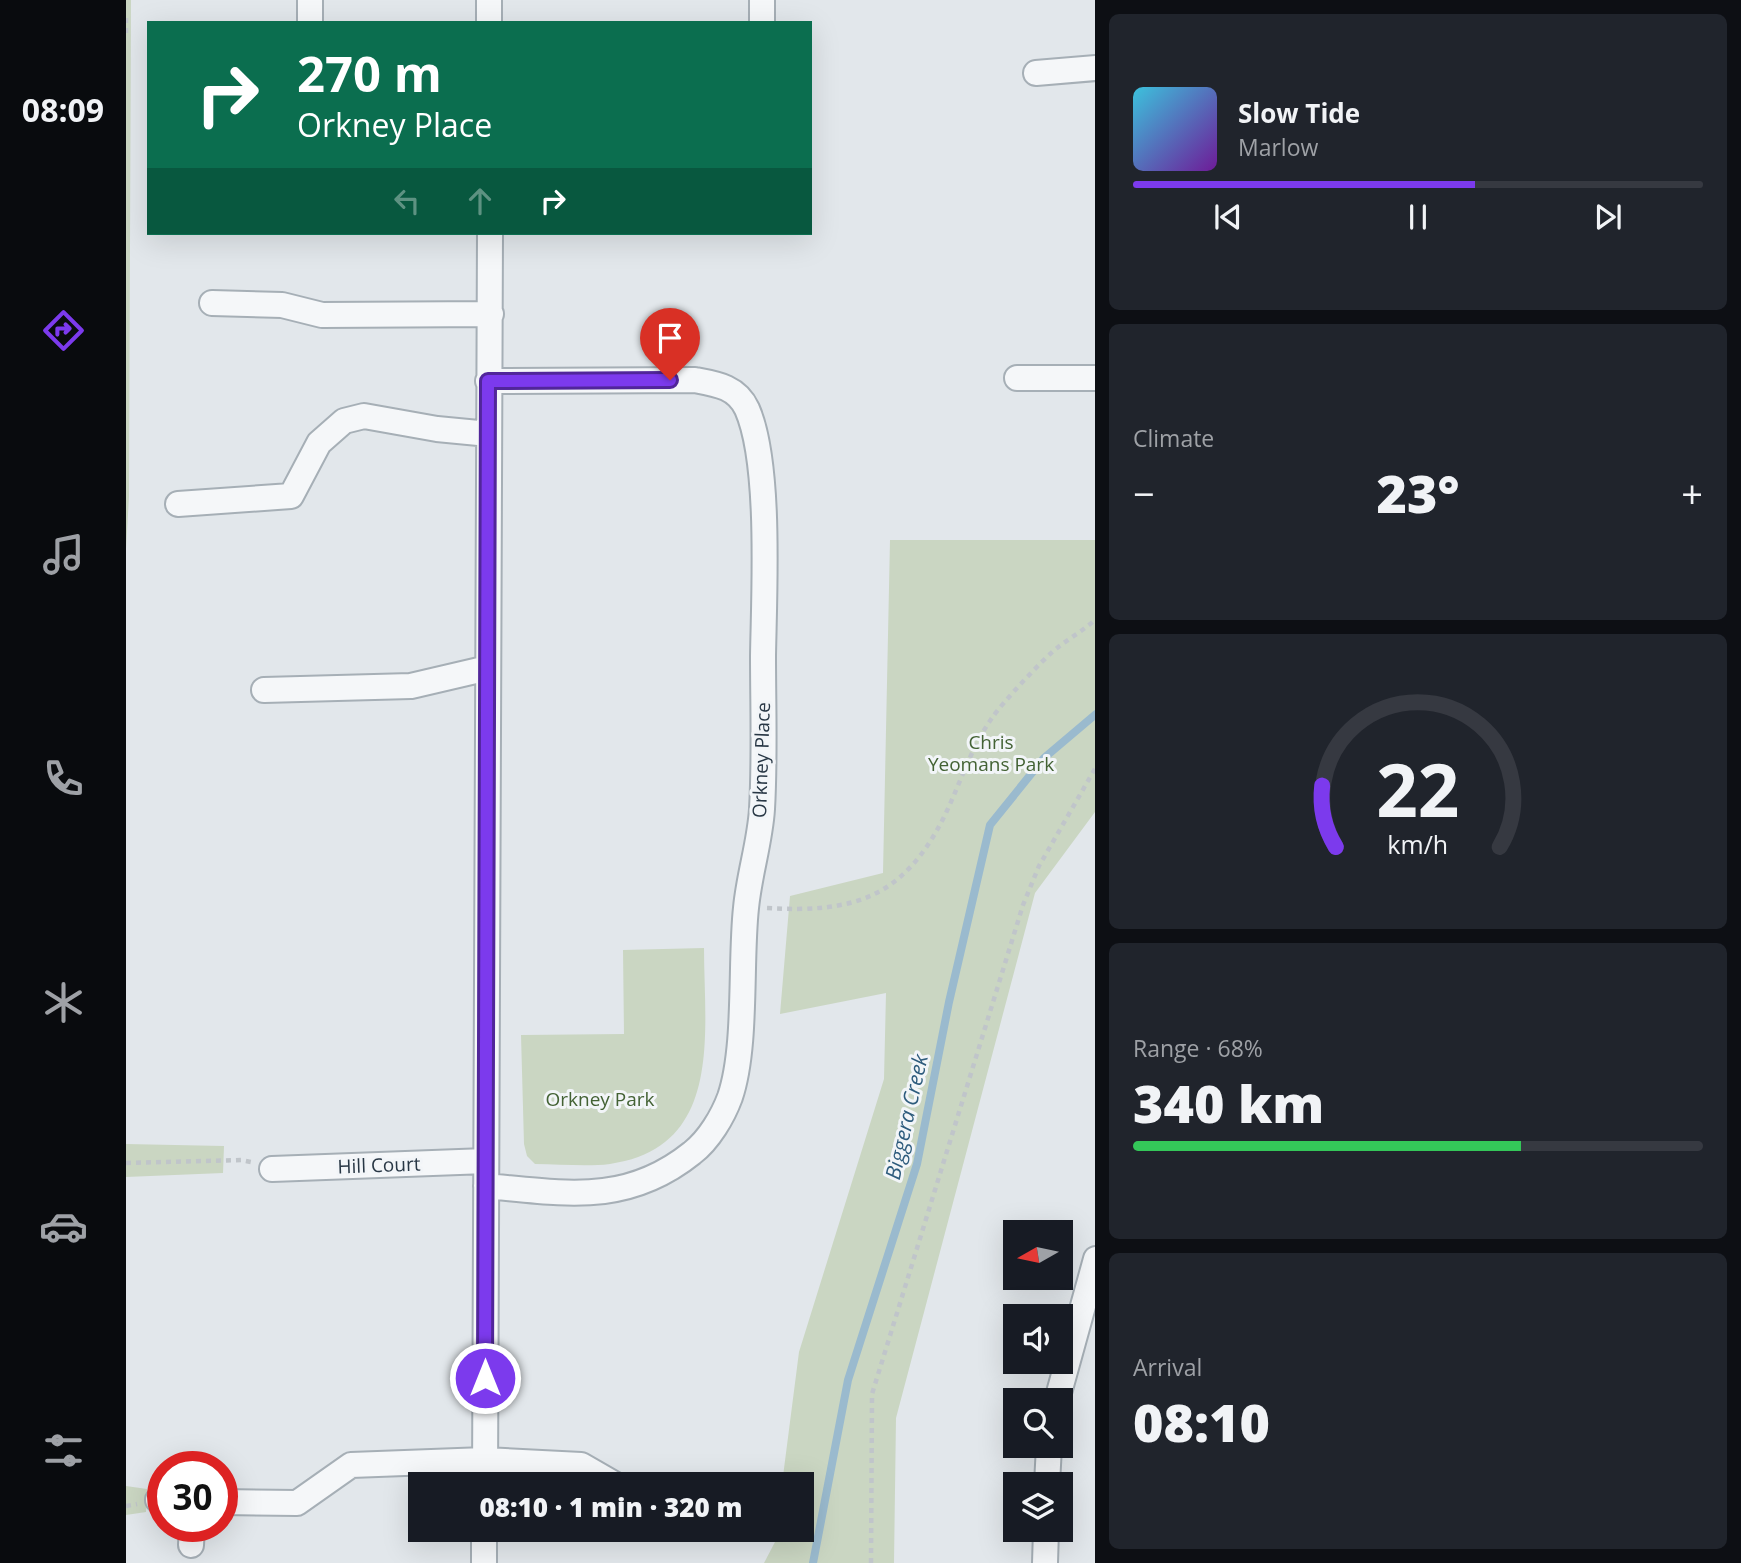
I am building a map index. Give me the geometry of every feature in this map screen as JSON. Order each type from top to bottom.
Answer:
[{"type":"street","points":[[310,0],[310,21]]},
{"type":"street","points":[[489,0],[489,21]]},
{"type":"street","points":[[762,0],[762,21]]},
{"type":"street","points":[[1036,73],[1095,68]]},
{"type":"street","points":[[485,1472],[490,235]]},
{"type":"street","points":[[212,303],[282,305],[322,315],[491,314]]},
{"type":"street","points":[[1017,378],[1095,378]]},
{"type":"street","name":"Orkney Place","points":[[486,1186],[577,1194],[630,1189],[694,1152],[717,1125],[730,1096],[737,1060],[746,907],[762,811],[764,591],[758,456],[747,408],[739,395],[720,384],[695,380],[488,381]]},
{"type":"street","points":[[178,504],[291,496],[319,443],[344,421],[364,416],[437,429],[489,434]]},
{"type":"street","points":[[264,690],[411,686],[488,668]]},
{"type":"street","name":"Hill Court","points":[[272,1169],[486,1161]]},
{"type":"street","points":[[1059,1388],[1095,1259]]},
{"type":"street","points":[[238,1502],[297,1503],[351,1465],[485,1472],[581,1465],[593,1472]]},
{"type":"street","points":[[484,1542],[484,1563]]},
{"type":"street","points":[[1045,1563],[1046,1542]]},
{"type":"path","points":[[126,18],[126,35]]},
{"type":"path","points":[[746,907],[831,909],[876,894],[900,878],[938,828],[975,746],[993,716],[1056,648],[1095,619]]},
{"type":"path","points":[[870,1563],[873,1394],[1023,905],[1050,845],[1095,767]]},
{"type":"path","points":[[126,1163],[241,1160],[272,1169]]},
{"type":"green space","points":[[126,0],[131,0],[129,497],[126,549]]},
{"type":"green space","name":"Chris Yeomans Park","points":[[890,540],[1095,540],[1095,812],[1035,893],[896,1418],[894,1563],[764,1563],[775,1542],[814,1542],[814,1472],[784,1472],[799,1352],[884,1079],[886,993],[780,1014],[790,896],[883,873]]},
{"type":"green space","name":"Orkney Park","points":[[704,948],[704,1049],[700,1082],[690,1111],[673,1135],[647,1154],[610,1164],[535,1164],[527,1156],[524,1144],[521,1035],[624,1034],[623,950]]},
{"type":"green space","points":[[126,1144],[224,1146],[223,1173],[126,1177]]},
{"type":"green space","points":[[126,1486],[147,1489],[146,1512],[126,1515]]},
{"type":"waterway","name":"Biggera Creek","points":[[813,1563],[848,1380],[917,1164],[949,1002],[990,825],[1044,758],[1095,715]]},
{"type":"route","points":[[485,1378],[488,381],[670,380]]}]
